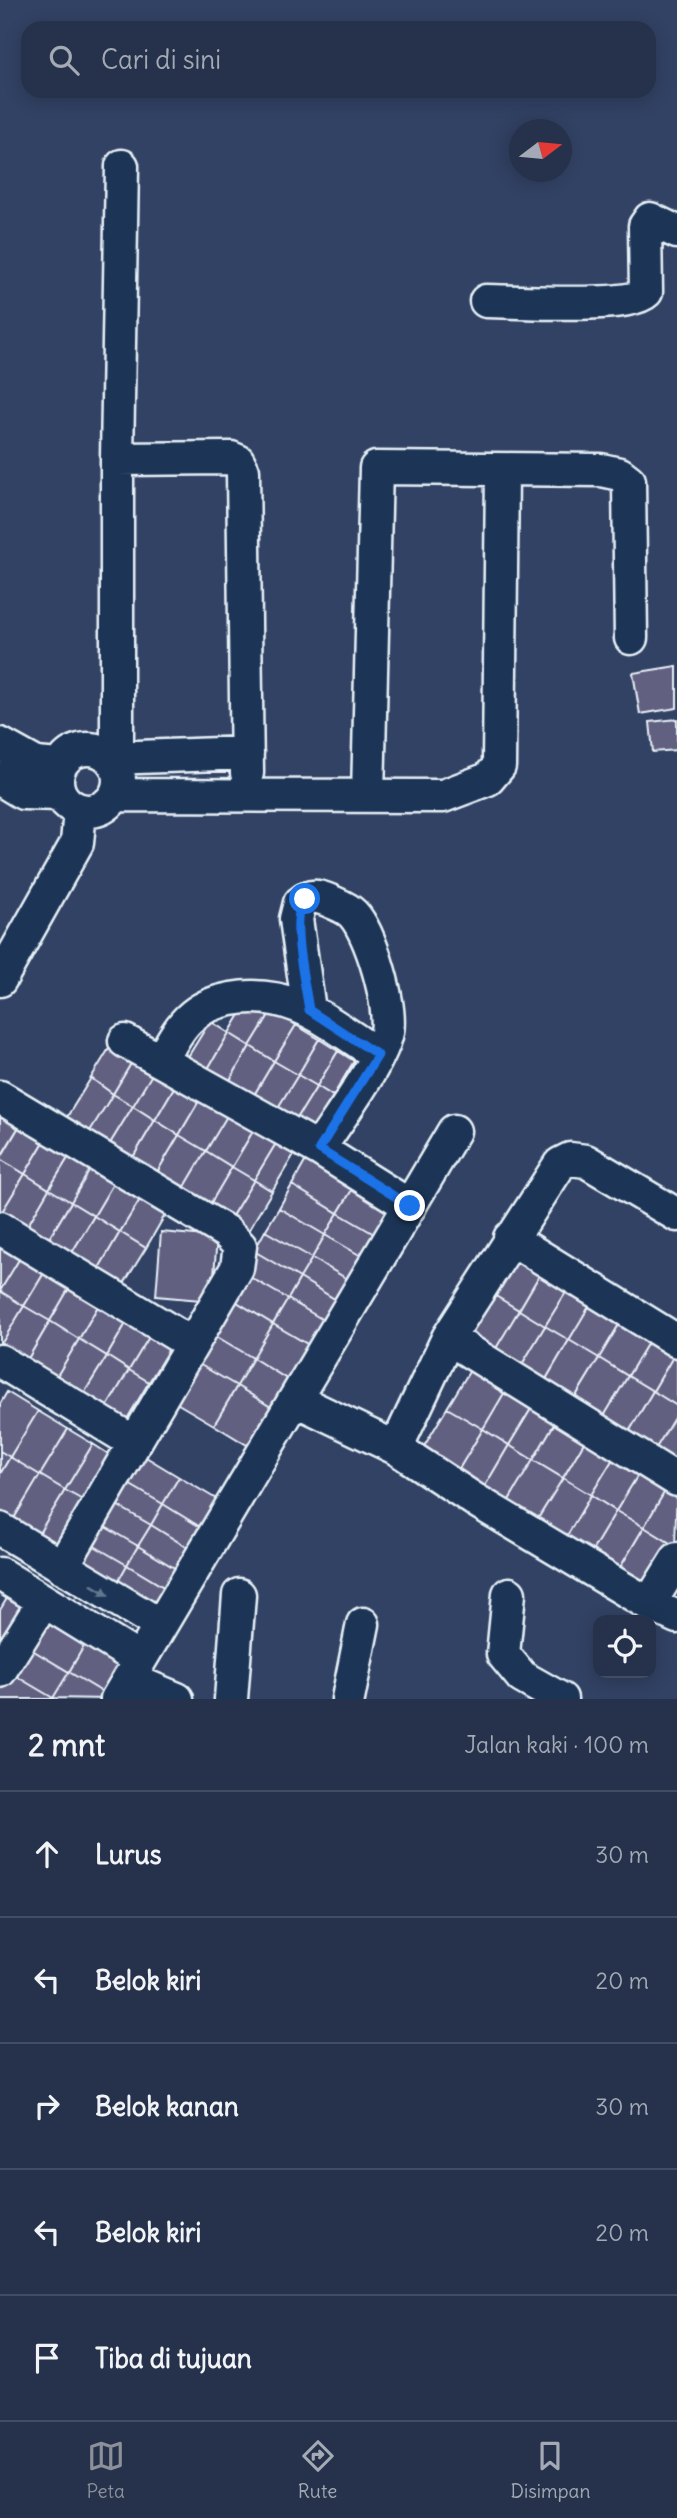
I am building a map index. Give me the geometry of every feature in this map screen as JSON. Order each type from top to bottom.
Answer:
[{"type":"street","points":[[110,758],[117,740],[117,460],[122,166]]},
{"type":"street","points":[[486,301],[611,302],[639,298],[646,292],[645,226],[650,219],[656,219],[677,232]]},
{"type":"street","points":[[117,460],[231,458],[238,461],[243,471],[247,795]]},
{"type":"street","points":[[368,795],[376,468],[601,470],[620,474],[629,481],[631,638]]},
{"type":"street","points":[[116,795],[443,796],[488,779],[499,766],[502,470]]},
{"type":"street","points":[[0,744],[36,764],[66,790],[100,809],[116,795],[119,782],[117,769],[110,758],[96,750],[81,749],[68,755],[66,790],[77,843],[0,981]]},
{"type":"street","points":[[110,758],[247,753]]},
{"type":"street","points":[[0,779],[23,793],[66,790]]},
{"type":"street","points":[[309,1010],[296,919],[300,903],[312,896],[346,908],[363,929],[387,1007],[387,1034],[378,1055],[319,1149]]},
{"type":"street","points":[[162,1059],[184,1019],[208,1004],[259,995],[289,1000],[309,1010],[378,1055]]},
{"type":"street","points":[[125,1041],[162,1059],[319,1149],[410,1206]]},
{"type":"street","points":[[0,1097],[237,1239],[241,1255],[237,1268],[62,1567]]},
{"type":"street","points":[[128,1679],[454,1131]]},
{"type":"street","points":[[396,1448],[448,1338],[560,1164],[570,1159],[586,1161],[677,1215]]},
{"type":"street","points":[[0,1228],[192,1344]]},
{"type":"street","points":[[510,1238],[677,1342]]},
{"type":"street","points":[[448,1338],[677,1480]]},
{"type":"street","points":[[0,1361],[135,1443]]},
{"type":"street","points":[[296,1399],[396,1448],[475,1500],[649,1604],[677,1617]]},
{"type":"street","points":[[0,1529],[160,1625]]},
{"type":"street","points":[[649,1604],[677,1559]]},
{"type":"street","points":[[0,1574],[44,1601],[128,1679],[177,1699]]},
{"type":"street","points":[[509,1594],[503,1654],[522,1677],[554,1698]]},
{"type":"street","points":[[231,1699],[239,1595]]},
{"type":"street","points":[[0,1671],[44,1601]]},
{"type":"street","points":[[348,1699],[363,1624]]},
{"type":"building","points":[[677,666],[677,708],[640,714],[633,673]]},
{"type":"building","points":[[677,719],[677,750],[653,752],[650,722]]},
{"type":"building","points":[[250,998],[272,1010],[250,1046],[229,1033]]},
{"type":"building","points":[[272,1010],[296,1025],[274,1061],[250,1046]]},
{"type":"building","points":[[210,1021],[229,1033],[206,1072],[186,1060]]},
{"type":"building","points":[[296,1025],[319,1039],[298,1075],[274,1061]]},
{"type":"building","points":[[229,1033],[250,1046],[227,1085],[206,1072]]},
{"type":"building","points":[[319,1039],[338,1051],[317,1086],[298,1075]]},
{"type":"building","points":[[113,1042],[136,1055],[113,1094],[91,1078]]},
{"type":"building","points":[[250,1046],[274,1061],[251,1100],[227,1085]]},
{"type":"building","points":[[338,1051],[354,1061],[333,1096],[317,1086]]},
{"type":"building","points":[[136,1055],[157,1066],[133,1106],[113,1094]]},
{"type":"building","points":[[274,1061],[298,1075],[274,1114],[251,1100]]},
{"type":"building","points":[[157,1066],[179,1079],[155,1120],[133,1106]]},
{"type":"building","points":[[298,1075],[317,1086],[293,1125],[274,1114]]},
{"type":"building","points":[[91,1078],[113,1094],[85,1139],[62,1125]]},
{"type":"building","points":[[179,1079],[203,1094],[179,1135],[155,1120]]},
{"type":"building","points":[[317,1086],[333,1096],[309,1135],[293,1125]]},
{"type":"building","points":[[113,1094],[133,1106],[106,1150],[85,1139]]},
{"type":"building","points":[[203,1094],[230,1111],[206,1151],[179,1135]]},
{"type":"building","points":[[133,1106],[155,1120],[129,1164],[106,1150]]},
{"type":"building","points":[[230,1111],[256,1126],[232,1167],[206,1151]]},
{"type":"building","points":[[0,1112],[23,1120],[0,1158]]},
{"type":"building","points":[[23,1120],[48,1135],[25,1174],[0,1159]]},
{"type":"building","points":[[155,1120],[179,1135],[153,1179],[129,1164]]},
{"type":"building","points":[[256,1126],[278,1140],[254,1180],[232,1167]]},
{"type":"building","points":[[48,1135],[73,1150],[49,1189],[25,1174]]},
{"type":"building","points":[[179,1135],[206,1151],[180,1195],[153,1179]]},
{"type":"building","points":[[278,1140],[296,1151],[272,1191],[254,1180]]},
{"type":"building","points":[[73,1150],[94,1163],[71,1202],[49,1189]]},
{"type":"building","points":[[206,1151],[232,1167],[206,1211],[180,1195]]},
{"type":"building","points":[[309,1155],[356,1183],[338,1213],[292,1185]]},
{"type":"building","points":[[0,1159],[25,1174],[0,1215]]},
{"type":"building","points":[[94,1163],[117,1177],[94,1216],[71,1202]]},
{"type":"building","points":[[232,1167],[254,1180],[227,1224],[206,1211]]},
{"type":"building","points":[[25,1174],[49,1189],[24,1232],[0,1215]]},
{"type":"building","points":[[117,1177],[144,1193],[120,1232],[94,1216]]},
{"type":"building","points":[[254,1180],[272,1191],[246,1235],[227,1224]]},
{"type":"building","points":[[356,1183],[398,1208],[381,1238],[338,1213]]},
{"type":"building","points":[[292,1185],[338,1213],[325,1235],[279,1208]]},
{"type":"building","points":[[49,1189],[71,1202],[45,1245],[24,1232]]},
{"type":"building","points":[[144,1193],[169,1208],[146,1248],[120,1232]]},
{"type":"building","points":[[71,1202],[94,1216],[68,1259],[45,1245]]},
{"type":"building","points":[[279,1208],[325,1235],[312,1258],[265,1231]]},
{"type":"building","points":[[338,1213],[381,1238],[368,1260],[325,1235]]},
{"type":"building","points":[[94,1216],[120,1232],[95,1275],[68,1259]]},
{"type":"building","points":[[265,1231],[312,1258],[300,1278],[254,1251]]},
{"type":"building","points":[[120,1232],[146,1248],[120,1290],[95,1275]]},
{"type":"building","points":[[161,1232],[217,1237],[212,1301],[156,1296]]},
{"type":"building","points":[[0,1233],[26,1248],[0,1291]]},
{"type":"building","points":[[325,1235],[368,1260],[354,1283],[312,1258]]},
{"type":"building","points":[[511,1243],[546,1264],[519,1310],[484,1289]]},
{"type":"building","points":[[26,1248],[50,1263],[24,1306],[0,1291]]},
{"type":"building","points":[[254,1251],[300,1278],[288,1299],[241,1272]]},
{"type":"building","points":[[312,1258],[354,1283],[343,1304],[300,1278]]},
{"type":"building","points":[[50,1263],[75,1278],[50,1321],[24,1306]]},
{"type":"building","points":[[546,1264],[573,1281],[545,1326],[519,1310]]},
{"type":"building","points":[[241,1272],[288,1299],[273,1324],[227,1296]]},
{"type":"building","points":[[75,1278],[104,1296],[79,1339],[50,1321]]},
{"type":"building","points":[[300,1278],[343,1304],[330,1324],[288,1299]]},
{"type":"building","points":[[573,1281],[596,1295],[569,1340],[545,1326]]},
{"type":"building","points":[[484,1289],[519,1310],[489,1360],[454,1339]]},
{"type":"building","points":[[0,1291],[24,1306],[0,1346]]},
{"type":"building","points":[[596,1295],[626,1313],[599,1358],[569,1340]]},
{"type":"building","points":[[104,1296],[132,1313],[107,1356],[79,1339]]},
{"type":"building","points":[[227,1296],[273,1324],[253,1358],[207,1331]]},
{"type":"building","points":[[288,1299],[330,1324],[316,1349],[273,1324]]},
{"type":"building","points":[[24,1306],[50,1321],[22,1369],[0,1346]]},
{"type":"building","points":[[519,1310],[545,1326],[515,1376],[489,1360]]},
{"type":"building","points":[[132,1313],[155,1327],[129,1370],[107,1356]]},
{"type":"building","points":[[626,1313],[655,1331],[628,1376],[599,1358]]},
{"type":"building","points":[[50,1321],[79,1339],[51,1386],[22,1369]]},
{"type":"building","points":[[273,1324],[316,1349],[295,1384],[253,1358]]},
{"type":"building","points":[[545,1326],[569,1340],[539,1391],[515,1376]]},
{"type":"building","points":[[155,1327],[175,1339],[149,1382],[129,1370]]},
{"type":"building","points":[[207,1331],[253,1358],[237,1386],[190,1359]]},
{"type":"building","points":[[655,1331],[677,1350],[653,1391],[628,1376]]},
{"type":"building","points":[[79,1339],[107,1356],[78,1403],[51,1386]]},
{"type":"building","points":[[569,1340],[599,1358],[568,1409],[539,1391]]},
{"type":"building","points":[[677,1350],[677,1406],[653,1391]]},
{"type":"building","points":[[107,1356],[129,1370],[101,1417],[78,1403]]},
{"type":"building","points":[[253,1358],[295,1384],[279,1412],[237,1386]]},
{"type":"building","points":[[599,1358],[628,1376],[598,1426],[568,1409]]},
{"type":"building","points":[[190,1359],[237,1386],[214,1425],[168,1398]]},
{"type":"building","points":[[475,1362],[510,1383],[483,1429],[447,1408]]},
{"type":"building","points":[[129,1370],[149,1382],[121,1429],[101,1417]]},
{"type":"building","points":[[628,1376],[653,1391],[623,1442],[598,1426]]},
{"type":"building","points":[[510,1383],[537,1399],[509,1445],[483,1429]]},
{"type":"building","points":[[237,1386],[279,1412],[257,1451],[214,1425]]},
{"type":"building","points":[[653,1391],[677,1406],[677,1413],[650,1458],[623,1442]]},
{"type":"building","points":[[7,1392],[38,1411],[10,1457],[0,1451],[0,1404]]},
{"type":"building","points":[[537,1399],[560,1414],[533,1460],[509,1445]]},
{"type":"building","points":[[447,1408],[483,1429],[453,1479],[417,1458]]},
{"type":"building","points":[[38,1411],[68,1429],[40,1475],[10,1457]]},
{"type":"building","points":[[677,1413],[677,1475],[650,1458]]},
{"type":"building","points":[[560,1414],[590,1432],[563,1478],[533,1460]]},
{"type":"building","points":[[68,1429],[93,1444],[65,1490],[40,1475]]},
{"type":"building","points":[[483,1429],[509,1445],[479,1496],[453,1479]]},
{"type":"building","points":[[590,1432],[619,1449],[591,1495],[563,1478]]},
{"type":"building","points":[[93,1444],[113,1457],[86,1502],[65,1490]]},
{"type":"building","points":[[509,1445],[533,1460],[503,1510],[479,1496]]},
{"type":"building","points":[[619,1449],[644,1465],[616,1511],[591,1495]]},
{"type":"building","points":[[0,1451],[10,1457],[0,1474]]},
{"type":"building","points":[[136,1451],[179,1477],[163,1504],[120,1479]]},
{"type":"building","points":[[10,1457],[40,1475],[10,1525],[0,1519],[0,1474]]},
{"type":"building","points":[[533,1460],[563,1478],[532,1528],[503,1510]]},
{"type":"building","points":[[644,1465],[671,1481],[644,1527],[616,1511]]},
{"type":"building","points":[[40,1475],[65,1490],[35,1540],[10,1525]]},
{"type":"building","points":[[179,1477],[218,1500],[202,1528],[163,1504]]},
{"type":"building","points":[[563,1478],[591,1495],[561,1546],[532,1528]]},
{"type":"building","points":[[120,1479],[163,1504],[151,1525],[108,1500]]},
{"type":"building","points":[[671,1481],[677,1485],[675,1546],[644,1527]]},
{"type":"building","points":[[65,1490],[86,1502],[56,1553],[35,1540]]},
{"type":"building","points":[[591,1495],[616,1511],[586,1561],[561,1546]]},
{"type":"building","points":[[108,1500],[151,1525],[138,1546],[95,1521]]},
{"type":"building","points":[[163,1504],[202,1528],[190,1549],[151,1525]]},
{"type":"building","points":[[616,1511],[644,1527],[614,1578],[586,1561]]},
{"type":"building","points":[[95,1521],[138,1546],[127,1565],[84,1540]]},
{"type":"building","points":[[151,1525],[190,1549],[178,1570],[138,1546]]},
{"type":"building","points":[[644,1527],[675,1546],[645,1596],[614,1578]]},
{"type":"building","points":[[84,1540],[127,1565],[116,1585],[73,1559]]},
{"type":"building","points":[[138,1546],[178,1570],[167,1589],[127,1565]]},
{"type":"building","points":[[127,1565],[167,1589],[156,1608],[116,1585]]},
{"type":"building","points":[[9,1595],[30,1608],[0,1652],[0,1610]]},
{"type":"building","points":[[44,1612],[88,1639],[69,1672],[24,1645]]},
{"type":"building","points":[[88,1639],[129,1663],[109,1696],[69,1672]]},
{"type":"building","points":[[24,1645],[69,1672],[53,1698],[9,1672]]},
{"type":"building","points":[[9,1672],[53,1699],[0,1699],[0,1687]]},
{"type":"building","points":[[69,1672],[109,1696],[108,1699],[53,1698]]},
{"type":"route","points":[[305,899],[300,903],[296,919],[309,1010],[378,1055],[319,1149],[410,1206]]}]
